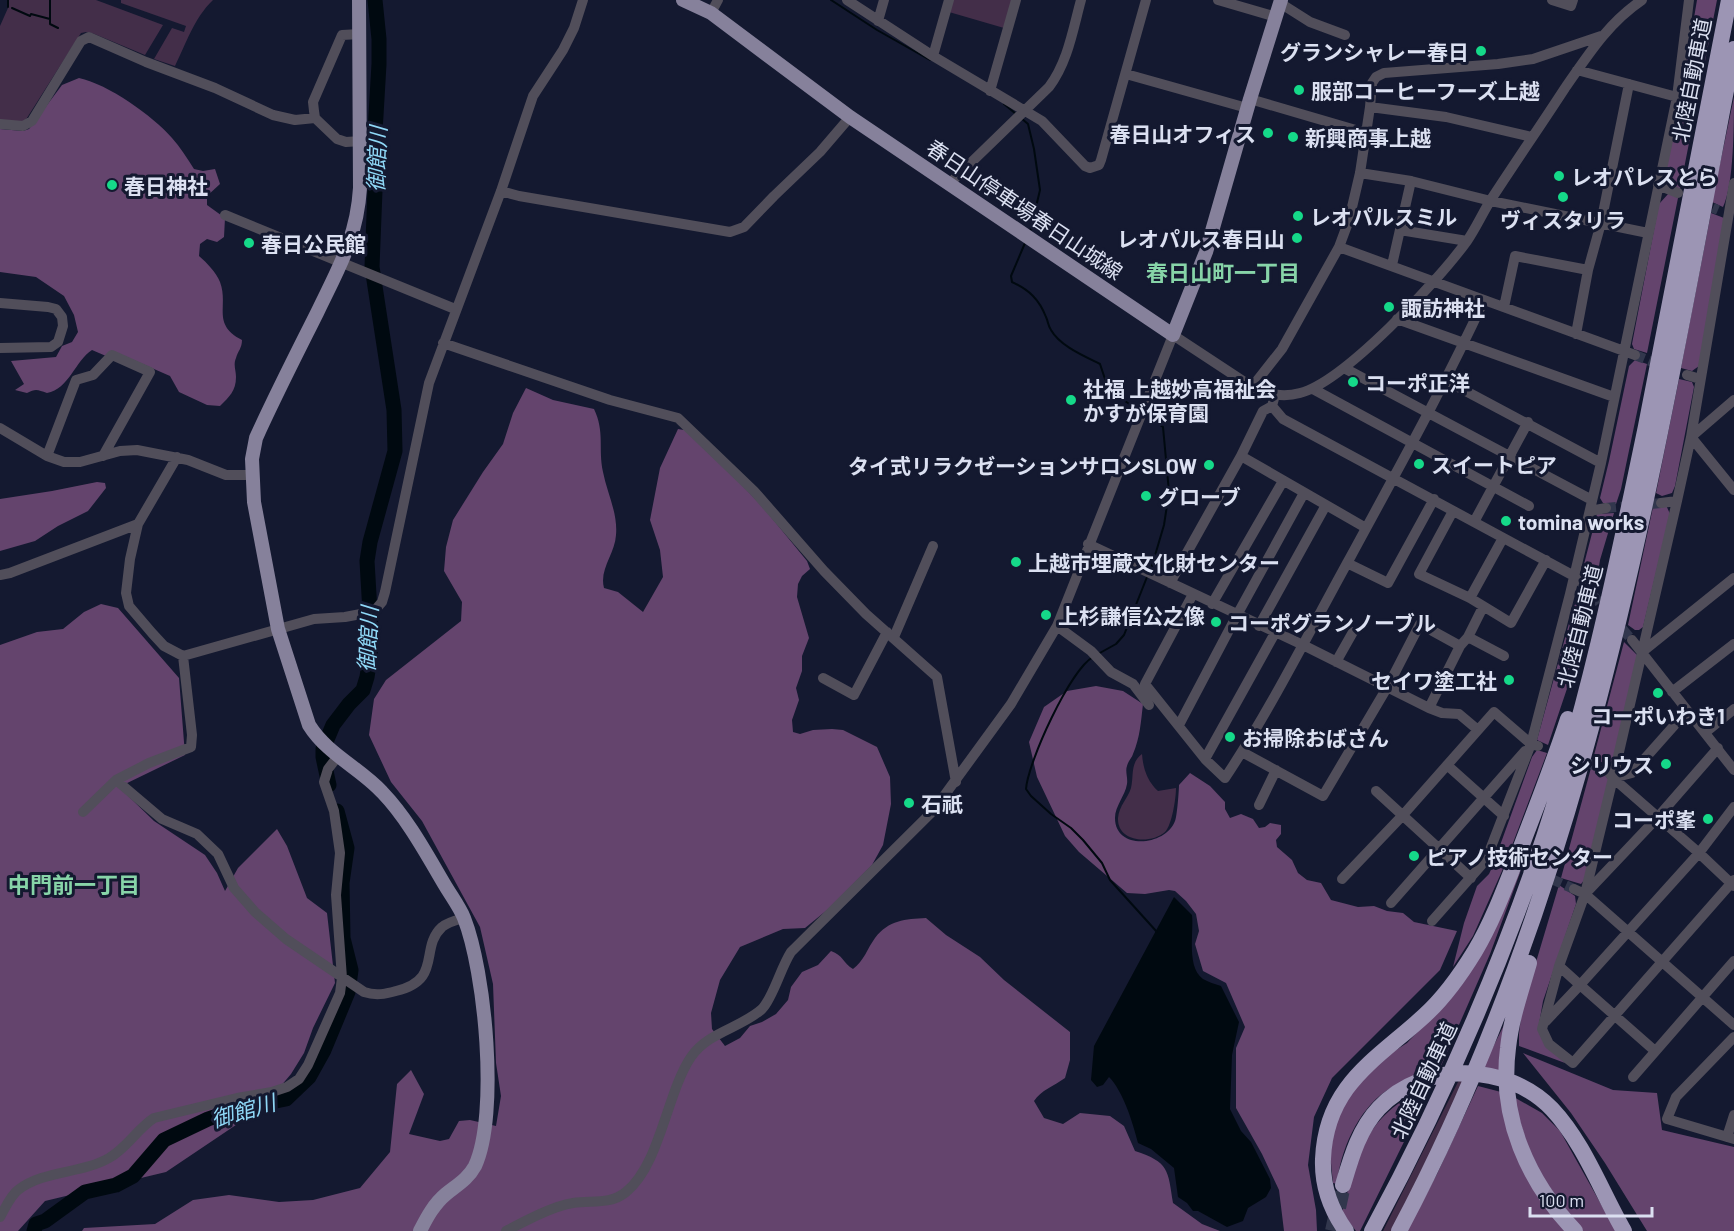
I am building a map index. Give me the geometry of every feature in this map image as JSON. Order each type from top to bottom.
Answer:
[{"type":"highway","name":"北陸自動車道","points":[[1372,1231],[1418,1144],[1476,1020],[1534,866],[1562,780],[1585,698],[1627,516],[1729,0]]},
{"type":"highway","name":"北陸自動車道","points":[[1399,1231],[1446,1136],[1512,979],[1559,842],[1578,777],[1601,693],[1641,520],[1734,49]]},
{"type":"highway","points":[[1345,1230],[1330,1201],[1323,1168],[1326,1132],[1331,1114],[1348,1084],[1426,1015],[1442,996],[1475,950],[1491,920],[1568,721],[1595,637],[1627,516]]},
{"type":"highway","points":[[1575,1231],[1541,1190],[1523,1155],[1511,1115],[1506,1069],[1512,1022],[1563,843],[1578,777]]},
{"type":"highway","points":[[1343,1185],[1355,1147],[1371,1118],[1388,1100],[1422,1081],[1459,1073],[1476,1073],[1521,1086],[1552,1109],[1579,1146],[1624,1231]]},
{"type":"main road","points":[[359,0],[361,141],[359,210],[354,232],[341,264],[256,438],[253,448],[252,475],[254,502],[278,629],[309,725],[317,737],[382,792],[430,861],[464,918],[478,972],[486,1036],[488,1086],[484,1132],[471,1173],[434,1206],[420,1231]]},
{"type":"main road","name":"春日山停車場春日山城線","points":[[684,0],[714,6],[850,117],[1173,334]]},
{"type":"main road","points":[[1173,334],[1206,252],[1281,2]]},
{"type":"street","points":[[177,457],[138,524],[126,593],[129,606],[164,646],[183,656],[314,619],[345,617],[371,611],[382,602],[429,383],[501,191],[533,96],[563,50],[574,28],[583,0]]},
{"type":"street","points":[[847,0],[933,56],[1042,122],[1085,166],[1090,168],[1095,167],[1101,160],[1146,0]]},
{"type":"street","points":[[878,21],[884,0]]},
{"type":"street","points":[[933,56],[949,0]]},
{"type":"street","points":[[990,91],[1016,0]]},
{"type":"street","points":[[950,183],[1049,87],[1057,76],[1063,64],[1081,0]]},
{"type":"street","points":[[1218,0],[1276,17]]},
{"type":"street","points":[[1552,0],[1571,6],[1573,0]]},
{"type":"street","points":[[1170,583],[1241,456],[1263,411],[1274,401],[1312,389],[1344,368],[1397,319],[1433,281],[1467,241],[1601,36],[1616,20],[1642,0]]},
{"type":"street","points":[[1432,921],[1486,861],[1534,745],[1601,463],[1677,98],[1689,0]]},
{"type":"street","points":[[1281,2],[1310,22],[1345,35]]},
{"type":"street","points":[[360,34],[342,35],[313,102],[315,118],[338,139],[346,142],[361,141]]},
{"type":"street","points":[[1252,387],[1282,349],[1339,247],[1349,220],[1360,173],[1372,83],[1376,77],[1384,74],[1533,59],[1601,36]]},
{"type":"street","points":[[0,124],[23,126],[32,121],[81,41],[89,37],[215,88],[273,115],[295,120],[315,118]]},
{"type":"street","points":[[1577,70],[1677,98]]},
{"type":"street","points":[[1126,74],[1365,133]]},
{"type":"street","points":[[1576,334],[1629,84]]},
{"type":"street","points":[[1370,107],[1446,117],[1533,137]]},
{"type":"street","points":[[501,191],[730,232],[744,227],[820,152],[850,117]]},
{"type":"street","points":[[1360,173],[1648,233]]},
{"type":"street","points":[[1392,265],[1411,182]]},
{"type":"street","points":[[1606,769],[1613,778],[1657,818],[1733,883],[1573,1064],[1549,1044],[1542,1029],[1543,1023],[1559,966],[1584,894],[1613,778],[1677,501],[1691,437],[1723,213],[1734,183]]},
{"type":"street","points":[[1658,184],[1678,193]]},
{"type":"street","points":[[225,215],[455,309]]},
{"type":"street","points":[[1400,230],[1467,241]]},
{"type":"street","points":[[1339,247],[1635,355]]},
{"type":"street","points":[[1504,307],[1515,256],[1588,270]]},
{"type":"street","points":[[1193,594],[1146,684],[1205,759],[1225,778],[1303,645],[1445,380],[1484,300]]},
{"type":"street","points":[[0,303],[56,309],[62,317],[63,326],[58,342],[51,347],[0,348]]},
{"type":"street","points":[[1397,319],[1614,397]]},
{"type":"street","points":[[510,1230],[574,1202],[607,1201],[624,1193],[638,1181],[691,1058],[705,1042],[754,1015],[765,1006],[791,952],[933,811],[956,782],[1011,704],[1057,626],[1173,334],[1274,401],[1283,419],[1546,560],[1584,584]]},
{"type":"street","points":[[443,343],[610,400],[678,418],[754,491],[824,571],[866,614],[937,676],[956,782]]},
{"type":"street","points":[[47,456],[76,380],[93,375],[112,355],[150,372],[104,456]]},
{"type":"street","points":[[1344,368],[1592,500]]},
{"type":"street","points":[[1687,375],[1700,379]]},
{"type":"street","points":[[1445,380],[1528,422],[1601,463]]},
{"type":"street","points":[[1312,389],[1529,506]]},
{"type":"street","points":[[1691,437],[1732,407]]},
{"type":"street","points":[[1474,522],[1528,422]]},
{"type":"street","points":[[0,442],[3,430],[55,459],[72,462],[137,450],[177,457],[226,475],[252,475]]},
{"type":"street","points":[[1691,437],[1734,490]]},
{"type":"street","points":[[1241,456],[1366,528]]},
{"type":"street","points":[[1212,604],[1283,481]]},
{"type":"street","points":[[1179,725],[1304,494]]},
{"type":"street","points":[[1347,563],[1388,583],[1434,499]]},
{"type":"street","points":[[1661,502],[1677,501]]},
{"type":"street","points":[[1259,626],[1326,505]]},
{"type":"street","points":[[1590,511],[1606,508]]},
{"type":"street","points":[[1453,511],[1419,574],[1470,598],[1511,623],[1546,560]]},
{"type":"street","points":[[0,575],[138,524]]},
{"type":"street","points":[[1470,598],[1503,538]]},
{"type":"street","points":[[1088,544],[1303,645],[1429,708],[1442,713],[1459,714],[1478,730]]},
{"type":"street","points":[[823,678],[854,695],[891,634],[933,546]]},
{"type":"street","points":[[1642,652],[1734,578]]},
{"type":"street","points":[[1429,708],[1460,646],[1468,637],[1483,607]]},
{"type":"street","points":[[1242,752],[1323,796],[1388,686],[1420,624],[1460,646]]},
{"type":"street","points":[[1057,626],[1091,651],[1111,672],[1133,684],[1149,705]]},
{"type":"street","points":[[1336,662],[1353,632]]},
{"type":"street","points":[[1205,759],[1275,633]]},
{"type":"street","points":[[1468,637],[1504,656]]},
{"type":"street","points":[[1632,640],[1734,770]]},
{"type":"street","points":[[1672,692],[1734,644]]},
{"type":"street","points":[[83,812],[116,780],[149,763],[191,747],[192,735],[183,656]]},
{"type":"street","points":[[1706,732],[1734,709]]},
{"type":"street","points":[[1613,778],[1632,773],[1687,711]]},
{"type":"street","points":[[1342,879],[1494,712],[1534,745]]},
{"type":"street","points":[[1391,903],[1534,745]]},
{"type":"street","points":[[1584,894],[1657,818],[1718,748]]},
{"type":"street","points":[[0,1217],[16,1192],[30,1183],[50,1175],[84,1168],[109,1158],[125,1147],[144,1124],[154,1118],[272,1092],[299,1079],[308,1065],[340,993],[342,978],[336,895],[340,853],[334,812],[324,782],[328,769],[338,756]]},
{"type":"street","points":[[1447,765],[1504,816]]},
{"type":"street","points":[[1259,805],[1276,770]]},
{"type":"street","points":[[116,780],[162,819],[197,834],[218,854],[234,888],[255,912],[286,939],[342,978],[373,995],[408,988],[417,983],[424,975],[438,933],[444,925],[464,918]]},
{"type":"street","points":[[1376,791],[1471,878]]},
{"type":"street","points":[[1543,1023],[1699,853],[1734,807]]},
{"type":"street","points":[[1489,852],[1503,858]]},
{"type":"street","points":[[1574,889],[1584,894],[1734,1025]]},
{"type":"street","points":[[1633,1077],[1734,961]]},
{"type":"street","points":[[1559,966],[1655,1051]]},
{"type":"street","points":[[1734,1037],[1676,1097],[1667,1119],[1730,1138],[1734,1115]]},
{"type":"shaded area","points":[[7,0],[96,0],[163,25],[145,55],[92,33],[81,33],[25,121],[0,120],[0,26],[8,8]]},
{"type":"shaded area","points":[[121,0],[213,0],[196,23],[175,66],[154,59],[172,28],[184,32],[186,26],[121,3]]},
{"type":"shaded area","points":[[953,0],[1012,0],[1004,28],[949,12]]},
{"type":"shaded area","points":[[1697,0],[1717,0],[1680,189],[1667,183],[1664,175]]},
{"type":"shaded area","points":[[79,78],[103,87],[142,111],[164,129],[194,169],[203,171],[215,169],[220,184],[207,196],[207,205],[225,218],[224,237],[217,242],[207,239],[200,244],[199,256],[214,271],[220,282],[224,321],[227,328],[242,340],[235,363],[235,386],[220,406],[207,405],[179,392],[170,376],[122,355],[106,356],[92,350],[66,381],[55,390],[47,393],[35,390],[27,393],[15,390],[24,384],[11,361],[56,357],[62,346],[72,342],[78,332],[74,315],[64,296],[36,277],[0,272],[0,129],[23,131],[29,129],[62,85]]},
{"type":"shaded area","points":[[1734,97],[1731,170],[1723,207],[1712,202]]},
{"type":"shaded area","points":[[1669,193],[1678,198],[1647,353],[1634,349],[1632,344],[1659,204]]},
{"type":"shaded area","points":[[1711,213],[1724,218],[1699,366],[1692,371],[1681,368]]},
{"type":"shaded area","points":[[1635,360],[1647,364],[1621,489],[1616,504],[1603,503],[1600,498],[1629,366]]},
{"type":"shaded area","points":[[1679,379],[1692,382],[1694,387],[1675,486],[1672,493],[1662,496],[1656,493]]},
{"type":"shaded area","points":[[526,388],[553,400],[594,409],[599,425],[603,472],[616,527],[615,542],[605,568],[604,588],[618,592],[643,612],[663,577],[660,550],[650,520],[660,468],[678,429],[690,431],[762,506],[807,561],[810,569],[802,576],[798,584],[797,597],[809,638],[802,656],[802,671],[796,688],[799,700],[792,720],[793,732],[800,734],[813,730],[843,730],[877,747],[890,777],[891,804],[883,845],[872,865],[832,906],[805,928],[783,929],[740,947],[720,980],[711,1013],[712,1029],[725,1046],[740,1038],[750,1026],[776,1014],[788,1000],[791,987],[802,972],[818,965],[831,951],[853,969],[863,959],[875,938],[886,927],[904,920],[926,918],[946,935],[980,957],[1004,980],[1070,1032],[1070,1060],[1065,1078],[1044,1091],[1034,1101],[1044,1118],[1063,1124],[1080,1113],[1110,1116],[1124,1126],[1135,1151],[1155,1159],[1165,1169],[1170,1182],[1173,1203],[1202,1224],[1220,1231],[82,1231],[84,1228],[155,1224],[193,1200],[229,1195],[279,1202],[313,1200],[360,1188],[390,1152],[397,1084],[411,1070],[424,1094],[409,1134],[440,1141],[449,1139],[459,1121],[470,1120],[496,1126],[501,1096],[496,1063],[493,984],[480,927],[422,821],[391,782],[369,735],[374,699],[386,680],[461,621],[462,602],[444,571],[446,547],[453,520],[503,444],[513,413]]},
{"type":"shaded area","points":[[97,482],[105,483],[106,488],[88,511],[35,541],[0,551],[0,499]]},
{"type":"shaded area","points":[[1666,505],[1670,514],[1643,627],[1635,630],[1628,625],[1653,507]]},
{"type":"shaded area","points":[[1614,513],[1600,560],[1596,584],[1583,568],[1597,514]]},
{"type":"shaded area","points":[[1581,590],[1593,598],[1579,653],[1548,745],[1537,740],[1573,609]]},
{"type":"shaded area","points":[[101,604],[118,608],[179,678],[185,755],[119,787],[154,821],[205,855],[225,891],[238,868],[277,829],[287,846],[307,898],[327,913],[335,983],[313,1028],[304,1053],[291,1074],[264,1106],[166,1172],[45,1201],[18,1231],[0,1231],[0,645],[37,632],[63,629],[84,612]]},
{"type":"shaded area","points":[[1624,642],[1640,658],[1617,758],[1607,764],[1593,759]]},
{"type":"shaded area","points":[[1096,686],[1123,691],[1143,704],[1137,742],[1126,768],[1126,788],[1115,814],[1117,829],[1123,836],[1132,840],[1152,840],[1162,836],[1170,829],[1176,819],[1179,785],[1190,773],[1210,786],[1225,802],[1225,809],[1230,818],[1241,814],[1253,819],[1259,828],[1270,823],[1281,825],[1281,834],[1276,840],[1277,847],[1292,860],[1298,873],[1307,880],[1321,883],[1331,900],[1358,907],[1374,906],[1387,911],[1403,913],[1414,922],[1457,931],[1440,970],[1332,1078],[1314,1117],[1308,1165],[1316,1210],[1317,1231],[1284,1231],[1279,1190],[1236,1108],[1236,1048],[1245,1027],[1226,983],[1203,971],[1195,944],[1199,931],[1196,914],[1175,891],[1127,893],[1079,852],[1065,836],[1037,777],[1029,742],[1044,707],[1067,691]]},
{"type":"shaded area","points":[[1537,750],[1547,753],[1508,856],[1498,851],[1532,757]]},
{"type":"shaded area","points":[[1142,754],[1146,774],[1158,791],[1176,788],[1173,811],[1167,829],[1159,836],[1143,840],[1135,839],[1123,832],[1118,818],[1131,788],[1134,765]]},
{"type":"shaded area","points":[[1591,768],[1603,773],[1609,780],[1585,879],[1581,884],[1561,878]]},
{"type":"shaded area","points":[[1496,859],[1506,862],[1473,936],[1453,967],[1464,923],[1477,886],[1489,874]]},
{"type":"shaded area","points":[[1521,870],[1490,954],[1441,1066],[1399,1083],[1376,1099],[1352,1132],[1342,1158],[1337,1184],[1333,1183],[1330,1153],[1335,1127],[1343,1106],[1357,1084],[1382,1059],[1407,1043],[1424,1025]]},
{"type":"shaded area","points":[[1559,885],[1575,896],[1576,904],[1543,1001],[1538,1030],[1565,1063],[1519,1046],[1522,1009]]},
{"type":"shaded area","points":[[1174,897],[1192,915],[1192,949],[1194,966],[1198,974],[1203,979],[1221,986],[1239,1022],[1232,1055],[1230,1109],[1241,1131],[1251,1142],[1270,1179],[1271,1188],[1266,1197],[1248,1208],[1243,1221],[1227,1227],[1198,1211],[1193,1211],[1178,1197],[1174,1168],[1151,1149],[1138,1143],[1127,1108],[1114,1083],[1109,1077],[1103,1085],[1097,1087],[1091,1080],[1094,1046]]},
{"type":"shaded area","points":[[1509,1015],[1502,1073],[1481,1068],[1493,1047]]},
{"type":"shaded area","points":[[1523,1053],[1613,1090],[1657,1093],[1662,1130],[1734,1147],[1734,1231],[1647,1231],[1571,1113]]},
{"type":"shaded area","points":[[1459,1080],[1465,1080],[1393,1231],[1383,1231]]},
{"type":"shaded area","points":[[1432,1085],[1360,1231],[1356,1231],[1342,1213],[1354,1170],[1369,1135],[1379,1121],[1393,1108]]},
{"type":"shaded area","points":[[1478,1086],[1501,1092],[1566,1231],[1407,1231],[1437,1174]]},
{"type":"shaded area","points":[[1512,1096],[1542,1113],[1560,1131],[1616,1231],[1582,1231],[1534,1166]]},
{"type":"waterway","points":[[8,0],[8,7]]},
{"type":"waterway","points":[[50,0],[50,24],[58,28]]},
{"type":"waterway","name":"御館川","points":[[329,785],[323,749],[333,725],[363,690],[367,677],[371,629],[367,561],[395,451],[394,410],[372,267],[374,149],[379,64],[375,0]]},
{"type":"waterway","points":[[831,0],[877,30],[930,60]]},
{"type":"waterway","points":[[12,8],[30,16],[31,14],[50,19]]},
{"type":"waterway","points":[[1004,104],[1016,114]]},
{"type":"waterway","points":[[1021,118],[1028,124],[1040,190],[1030,232]]},
{"type":"waterway","points":[[1025,243],[1011,276],[1012,282],[1024,288],[1037,300],[1050,328],[1060,341],[1100,364],[1109,391],[1139,410]]},
{"type":"waterway","points":[[1146,415],[1163,427],[1169,492],[1164,525],[1151,569]]},
{"type":"waterway","points":[[1098,654],[1116,644],[1124,635],[1147,577]]},
{"type":"waterway","points":[[1093,657],[1073,679],[1062,697],[1034,759],[1026,789],[1051,814],[1083,840],[1102,863],[1110,880],[1157,932]]},
{"type":"waterway","name":"御館川","points":[[34,1231],[36,1224],[45,1221],[85,1192],[116,1185],[133,1176],[164,1140],[208,1119],[240,1108],[286,1099],[309,1077],[324,1050],[348,992],[351,970],[343,938],[342,883],[347,848],[337,811]]},
{"type":"tunnel","points":[[1699,202],[1718,210]]},
{"type":"tunnel","points":[[1635,355],[1663,366]]},
{"type":"tunnel","points":[[1606,508],[1661,503]]},
{"type":"tunnel","points":[[1583,584],[1632,640]]},
{"type":"tunnel","points":[[1575,759],[1606,769]]},
{"type":"tunnel","points":[[1511,861],[1574,889]]},
{"type":"tunnel","points":[[1333,1231],[1343,1185]]},
{"type":"place","name":"グランシャレー春日","points":[[1481,51]]},
{"type":"place","name":"服部コーヒーフーズ上越","points":[[1299,90]]},
{"type":"place","name":"春日山オフィス","points":[[1268,133]]},
{"type":"place","name":"新興商事上越","points":[[1293,137]]},
{"type":"place","name":"レオパレスとら","points":[[1559,176]]},
{"type":"place","name":"春日神社","points":[[112,185]]},
{"type":"place","name":"ヴィスタリラ","points":[[1563,197]]},
{"type":"place","name":"レオパルスミル","points":[[1298,216]]},
{"type":"place","name":"レオパルス春日山","points":[[1297,238]]},
{"type":"place","name":"春日公民館","points":[[249,243]]},
{"type":"place","name":"諏訪神社","points":[[1389,307]]},
{"type":"place","name":"コーポ正洋","points":[[1353,382]]},
{"type":"place","name":"社福 上越妙高福祉会 かすが保育園","points":[[1071,400]]},
{"type":"place","name":"スイートピア","points":[[1419,464]]},
{"type":"place","name":"タイ式リラクゼーションサロンSLOW","points":[[1209,465]]},
{"type":"place","name":"グローブ","points":[[1146,496]]},
{"type":"place","name":"tomina works","points":[[1506,521]]},
{"type":"place","name":"上越市埋蔵文化財センター","points":[[1016,562]]},
{"type":"place","name":"上杉謙信公之像","points":[[1046,615]]},
{"type":"place","name":"コーポグランノーブル","points":[[1216,622]]},
{"type":"place","name":"セイワ塗工社","points":[[1509,680]]},
{"type":"place","name":"コーポいわき1","points":[[1658,693]]},
{"type":"place","name":"お掃除おばさん","points":[[1230,737]]},
{"type":"place","name":"シリウス","points":[[1666,764]]},
{"type":"place","name":"石祇","points":[[909,803]]},
{"type":"place","name":"コーポ峯","points":[[1708,819]]},
{"type":"place","name":"ピアノ技術センター","points":[[1414,856]]},
{"type":"district","name":"春日山町一丁目","points":[[1223,272]]},
{"type":"district","name":"中門前一丁目","points":[[74,884]]}]
